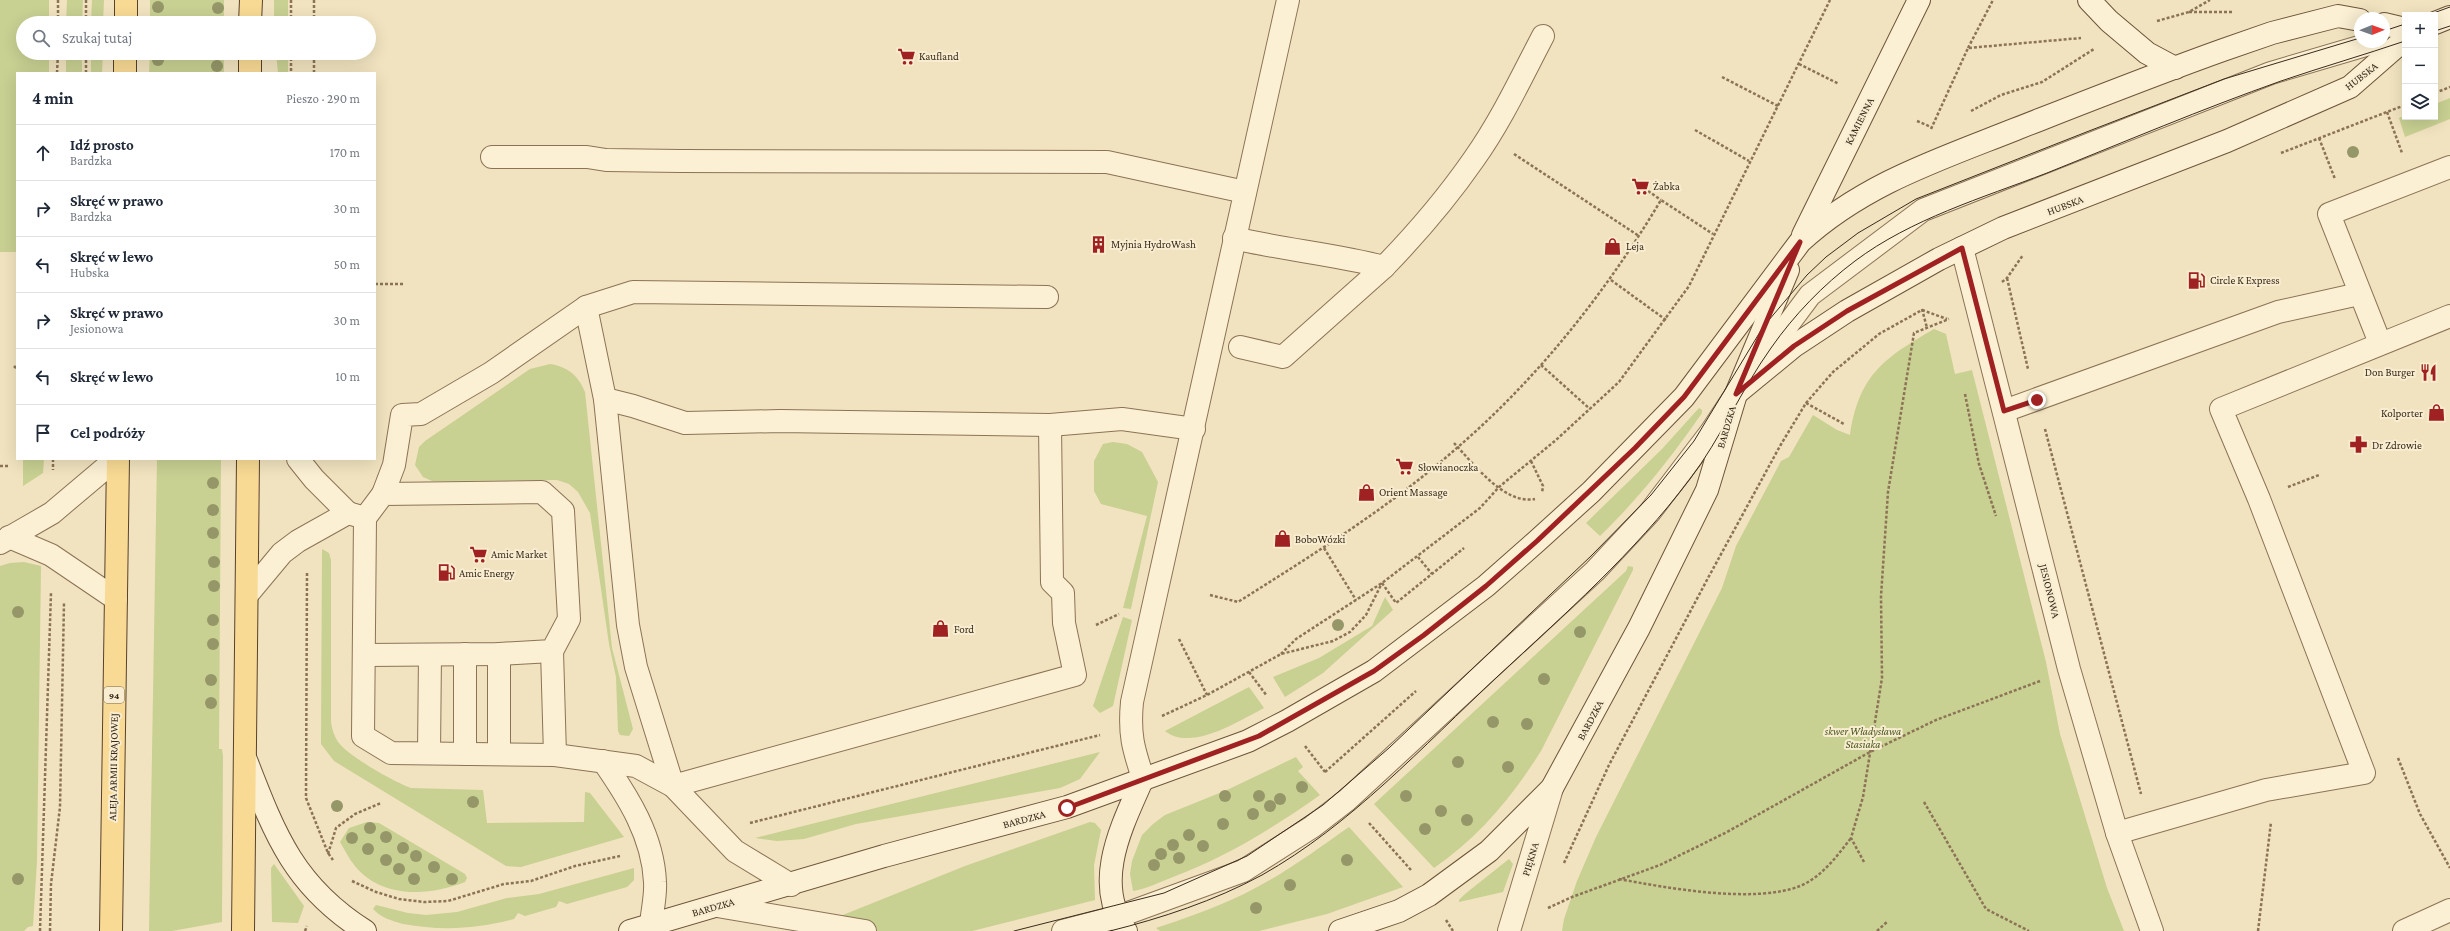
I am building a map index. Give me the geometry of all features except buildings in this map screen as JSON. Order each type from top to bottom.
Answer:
[{"type":"main road","points":[[126,0],[126,16]]},
{"type":"main road","points":[[250,0],[250,16]]},
{"type":"main road","points":[[125,60],[125,72]]},
{"type":"main road","points":[[250,60],[250,72]]},
{"type":"main road","name":"ALEJA ARMII KRAJOWEJ","points":[[110,931],[117,460]]},
{"type":"main road","points":[[243,931],[248,460]]},
{"type":"street","points":[[1122,924],[1111,892],[1110,869],[1114,849],[1143,778],[1132,743],[1130,727],[1132,702],[1194,429],[1234,238],[1259,136],[1288,0]]},
{"type":"street","name":"KAMIENNA","points":[[1800,242],[1918,0]]},
{"type":"street","points":[[2089,0],[2109,21],[2147,53],[2175,68]]},
{"type":"street","points":[[1800,242],[1821,222],[1847,204],[1900,175],[2175,68],[2272,33],[2338,16],[2354,19]]},
{"type":"street","points":[[2438,22],[2450,17]]},
{"type":"street","points":[[2390,25],[2402,27]]},
{"type":"street","points":[[2390,38],[2402,35]]},
{"type":"street","points":[[1240,347],[1283,357],[1384,267],[1422,228],[1488,138],[1542,36]]},
{"type":"street","name":"HUBSKA","points":[[1736,394],[1794,346],[1847,311],[1962,248],[2003,228],[2227,142],[2350,87],[2402,42]]},
{"type":"street","points":[[1063,931],[1122,924],[1243,871],[1312,828],[1348,800],[1595,571],[1650,512],[1711,432],[1736,394],[1810,294],[1922,210],[2271,73],[2356,48]]},
{"type":"street","points":[[492,157],[587,157],[606,160],[680,161],[1107,162],[1245,192]]},
{"type":"street","points":[[2380,343],[2329,214],[2450,167]]},
{"type":"street","points":[[1234,238],[1269,246],[1354,259],[1384,267]]},
{"type":"street","name":"BARDZKA","points":[[1348,930],[1398,911],[1429,895],[1489,851],[1552,788],[1639,628],[1707,490],[1736,394],[1800,242]]},
{"type":"street","name":"BARDZKA","points":[[630,931],[791,885],[884,856],[1067,808],[1143,778],[1248,741],[1287,721],[1374,671],[1486,586],[1591,492],[1684,397],[1800,242]]},
{"type":"street","name":"JESIONOWA","points":[[1962,248],[2069,668],[2117,833],[2152,931]]},
{"type":"street","points":[[246,595],[282,553],[298,541],[356,515],[383,494],[394,465],[402,416],[421,414],[492,373],[586,307],[633,292],[1047,297]]},
{"type":"street","points":[[2004,411],[2278,312],[2360,294]]},
{"type":"street","points":[[586,307],[605,399],[628,626],[636,667],[673,786]]},
{"type":"street","points":[[2117,833],[2266,790],[2364,773],[2259,500],[2221,409],[2380,343],[2450,316]]},
{"type":"street","points":[[605,399],[633,406],[685,423],[795,421],[1050,425],[1122,419],[1194,429]]},
{"type":"street","points":[[673,786],[1075,674],[1064,623],[1063,593],[1052,582],[1050,425]]},
{"type":"street","points":[[5,540],[52,513],[116,460]]},
{"type":"street","points":[[299,460],[317,482],[356,515],[365,655],[363,736],[391,753],[429,752],[555,755],[636,766],[673,786],[715,832],[735,851],[791,885]]},
{"type":"street","points":[[383,494],[542,492],[563,511],[569,619],[552,651],[555,755]]},
{"type":"street","points":[[5,540],[51,555],[116,599]]},
{"type":"street","points":[[365,655],[499,654],[552,651]]},
{"type":"street","points":[[464,754],[465,654]]},
{"type":"street","points":[[499,654],[499,754]]},
{"type":"street","points":[[429,752],[430,655]]},
{"type":"street","points":[[246,760],[273,830],[298,870],[334,910],[365,931]]},
{"type":"street","points":[[603,761],[624,792],[651,848],[655,882],[651,925]]},
{"type":"street","name":"PIĘKNA","points":[[1510,931],[1552,788]]},
{"type":"street","points":[[717,906],[865,931]]},
{"type":"street","points":[[2404,931],[2450,910]]},
{"type":"path","points":[[58,0],[58,16]]},
{"type":"path","points":[[86,0],[86,16]]},
{"type":"path","points":[[290,0],[291,16]]},
{"type":"path","points":[[314,0],[314,16]]},
{"type":"path","points":[[1281,654],[1296,639],[1382,583],[1418,557],[1480,508],[1499,487],[1531,461],[1620,382],[1689,286],[1713,234],[1830,0]]},
{"type":"path","points":[[1931,127],[1968,48],[1993,0]]},
{"type":"path","points":[[2151,22],[2189,12],[2210,0]]},
{"type":"path","points":[[1968,48],[2085,38]]},
{"type":"path","points":[[1965,114],[2001,95],[2042,82],[2098,47]]},
{"type":"path","points":[[57,72],[58,60]]},
{"type":"path","points":[[86,60],[86,72]]},
{"type":"path","points":[[291,60],[291,72]]},
{"type":"path","points":[[314,60],[314,72]]},
{"type":"path","points":[[1799,64],[1839,84]]},
{"type":"path","points":[[1722,77],[1778,106]]},
{"type":"path","points":[[2438,92],[2450,87]]},
{"type":"path","points":[[2387,112],[2412,181]]},
{"type":"path","points":[[1917,121],[1931,127],[1938,124]]},
{"type":"path","points":[[1695,130],[1749,161]]},
{"type":"path","points":[[1488,138],[1639,236]]},
{"type":"path","points":[[2319,138],[2346,207]]},
{"type":"path","points":[[1648,191],[1713,234]]},
{"type":"path","points":[[1210,595],[1238,602],[1324,548],[1406,490],[1458,447],[1541,365],[1611,280],[1661,200]]},
{"type":"path","points":[[2007,278],[2028,369]]},
{"type":"path","points":[[1611,280],[1666,320]]},
{"type":"path","points":[[376,284],[403,284]]},
{"type":"path","points":[[1619,879],[1686,891],[1768,893],[1801,886],[1830,865],[1851,838],[1862,797],[1882,678],[1881,596],[1888,492],[1914,334],[1948,320],[1922,310]]},
{"type":"path","points":[[1922,310],[1927,328]]},
{"type":"path","points":[[1563,865],[1609,766],[1780,446],[1806,403],[1833,372],[1879,334],[1922,310]]},
{"type":"path","points":[[1541,365],[1590,409]]},
{"type":"path","points":[[1806,403],[1844,424]]},
{"type":"path","points":[[2045,428],[2138,784]]},
{"type":"path","points":[[1454,443],[1484,476],[1499,487],[1526,501],[1541,498],[1543,486],[1531,461]]},
{"type":"path","points":[[52,460],[52,513]]},
{"type":"path","points":[[0,466],[10,466]]},
{"type":"path","points":[[1324,548],[1356,600]]},
{"type":"path","points":[[1382,583],[1396,603],[1464,548]]},
{"type":"path","points":[[40,931],[51,555]]},
{"type":"path","points":[[1418,557],[1432,574]]},
{"type":"path","points":[[307,566],[306,798],[328,853],[336,828],[355,814],[381,803]]},
{"type":"path","points":[[715,832],[1153,720],[1207,695],[1281,654],[1333,641],[1350,632],[1366,615],[1382,583]]},
{"type":"path","points":[[50,931],[51,884],[60,807],[64,596]]},
{"type":"path","points":[[1095,626],[1122,612],[1151,619],[1170,634],[1177,636],[1207,695]]},
{"type":"path","points":[[1547,902],[1544,909],[1619,879],[1660,865],[1727,832],[1870,752],[1936,720],[2042,680]]},
{"type":"path","points":[[1309,750],[1328,776]]},
{"type":"path","points":[[2398,758],[2420,814],[2450,868]]},
{"type":"path","points":[[2258,931],[2272,814],[2266,790]]},
{"type":"path","points":[[1924,802],[1986,909],[2029,931]]},
{"type":"path","points":[[1368,821],[1414,873]]},
{"type":"path","points":[[1851,838],[1864,862]]},
{"type":"path","points":[[347,878],[376,892],[399,899],[424,902],[448,901],[504,884],[531,881],[575,866],[651,848]]},
{"type":"path","points":[[1877,931],[1888,921]]},
{"type":"green space","points":[[0,0],[49,0],[49,16],[16,16],[16,60],[49,60],[49,72],[16,72],[16,252],[0,252]]},
{"type":"green space","points":[[67,0],[83,0],[82,16],[66,16]]},
{"type":"green space","points":[[92,0],[104,0],[103,16],[91,16]]},
{"type":"green space","points":[[150,0],[224,0],[224,16],[150,16]]},
{"type":"green space","points":[[274,0],[288,0],[288,16],[274,16]]},
{"type":"green space","points":[[66,60],[82,60],[82,72],[66,72]]},
{"type":"green space","points":[[91,60],[103,60],[102,72],[91,72]]},
{"type":"green space","points":[[150,60],[224,60],[224,72],[149,72]]},
{"type":"green space","points":[[277,60],[288,60],[288,72],[278,72]]},
{"type":"green space","points":[[2450,98],[2450,119],[2405,137],[2399,118],[2402,116],[2402,120],[2438,120],[2438,103]]},
{"type":"green space","name":"skwer Władysława Stasiaka","points":[[1934,329],[1946,334],[1955,374],[1972,370],[2046,662],[2060,734],[2107,888],[2124,931],[1562,931],[1564,919],[1577,881],[1596,837],[1722,588],[1736,546],[1781,461],[1789,457],[1813,415],[1837,430],[1850,435],[1854,414],[1860,397],[1867,383],[1877,370],[1901,349]]},
{"type":"green space","points":[[550,364],[562,367],[576,376],[585,392],[612,648],[633,729],[629,736],[620,735],[618,731],[616,677],[609,644],[590,513],[578,492],[569,484],[557,480],[432,481],[423,477],[415,465],[419,447],[425,441],[530,369]]},
{"type":"green space","points":[[1699,408],[1702,410],[1702,413],[1666,462],[1628,507],[1600,536],[1586,523],[1662,449]]},
{"type":"green space","points":[[1113,442],[1127,444],[1142,452],[1158,482],[1131,609],[1123,608],[1147,516],[1101,504],[1094,491],[1094,461],[1103,444]]},
{"type":"green space","points":[[23,460],[44,460],[43,473],[23,486]]},
{"type":"green space","points":[[157,460],[221,460],[219,749],[222,749],[223,756],[222,922],[172,931],[149,931]]},
{"type":"green space","points":[[322,549],[329,553],[331,560],[331,722],[335,737],[343,748],[372,768],[411,788],[483,790],[487,823],[584,822],[585,792],[590,793],[624,837],[521,867],[506,866],[334,761],[321,744]]},
{"type":"green space","points":[[24,562],[41,566],[37,861],[33,926],[28,927],[24,931],[0,931],[0,566],[10,563]]},
{"type":"green space","points":[[1628,566],[1633,567],[1633,570],[1541,751],[1494,815],[1466,843],[1434,868],[1374,804],[1626,571]]},
{"type":"green space","points":[[1385,597],[1393,610],[1323,673],[1285,697],[1273,677],[1319,658],[1372,626]]},
{"type":"green space","points":[[1123,617],[1132,620],[1113,706],[1100,713],[1093,706]]},
{"type":"green space","points":[[1249,687],[1264,708],[1229,727],[1201,736],[1188,738],[1176,737],[1165,731]]},
{"type":"green space","points":[[1100,752],[1080,779],[1060,788],[856,824],[804,839],[777,841],[755,838]]},
{"type":"green space","points":[[1296,757],[1303,767],[1298,771],[1320,795],[1285,819],[1231,851],[1193,869],[1148,887],[1133,891],[1130,874],[1132,861],[1142,835],[1153,824],[1165,815],[1227,790]]},
{"type":"green space","points":[[367,822],[379,823],[465,874],[467,878],[465,882],[436,890],[407,892],[392,889],[366,877],[355,866],[340,842],[349,828]]},
{"type":"green space","points":[[1090,822],[1095,823],[1101,830],[1094,865],[1095,900],[972,931],[803,931],[965,866]]},
{"type":"green space","points":[[1349,827],[1403,887],[1327,914],[1259,931],[1160,931],[1156,928],[1189,917],[1258,887],[1298,863]]},
{"type":"green space","points":[[1509,859],[1513,864],[1503,892],[1459,902],[1465,894]]},
{"type":"green space","points":[[274,864],[304,906],[298,923],[272,922],[271,868]]},
{"type":"green space","points":[[634,868],[634,880],[627,887],[567,904],[559,901],[556,907],[525,916],[518,913],[514,919],[486,925],[459,928],[431,928],[403,924],[379,914],[373,909],[376,905],[408,913],[426,915],[457,912],[507,898],[539,894]]},
{"type":"tram line","points":[[2436,12],[2450,7]]},
{"type":"tram line","points":[[2390,29],[2402,25]]},
{"type":"tram line","points":[[2438,30],[2450,26]]},
{"type":"tram line","points":[[1014,931],[1164,893],[1247,856],[1323,805],[1389,748],[1591,556],[1651,495],[1694,441],[1763,327],[1807,275],[1826,257],[1858,233],[1916,199],[2089,131],[2224,79],[2354,40]]},
{"type":"tram line","points":[[1110,931],[1188,908],[1225,893],[1262,875],[1295,855],[1326,833],[1356,809],[1414,757],[1598,582],[1646,532],[1690,479],[1712,447],[1760,364],[1789,324],[1820,290],[1855,261],[1899,233],[1923,221],[1972,201],[2047,173],[2251,92],[2402,42]]},
{"type":"place","name":"Kaufland","points":[[906,56]]},
{"type":"place","name":"Żabka","points":[[1640,186]]},
{"type":"place","name":"Myjnia HydroWash","points":[[1098,244]]},
{"type":"place","name":"Leja","points":[[1613,246]]},
{"type":"place","name":"Circle K Express","points":[[2197,280]]},
{"type":"place","name":"Don Burger","points":[[2428,372]]},
{"type":"place","name":"Kolporter","points":[[2436,413]]},
{"type":"place","name":"Dr Zdrowie","points":[[2359,445]]},
{"type":"place","name":"Słowianoczka","points":[[1405,467]]},
{"type":"place","name":"Orient Massage","points":[[1366,492]]},
{"type":"place","name":"BoboWózki","points":[[1282,539]]},
{"type":"place","name":"Amic Market","points":[[478,554]]},
{"type":"place","name":"Amic Energy","points":[[446,573]]},
{"type":"place","name":"Ford","points":[[941,629]]},
{"type":"route","points":[[1067,808],[1143,778],[1213,754],[1259,736],[1374,671],[1424,635],[1486,586],[1591,492],[1684,397],[1738,321],[1800,242],[1736,394],[1794,346],[1847,311],[1939,259],[1962,248],[1978,317],[2004,411],[2037,400]]}]
